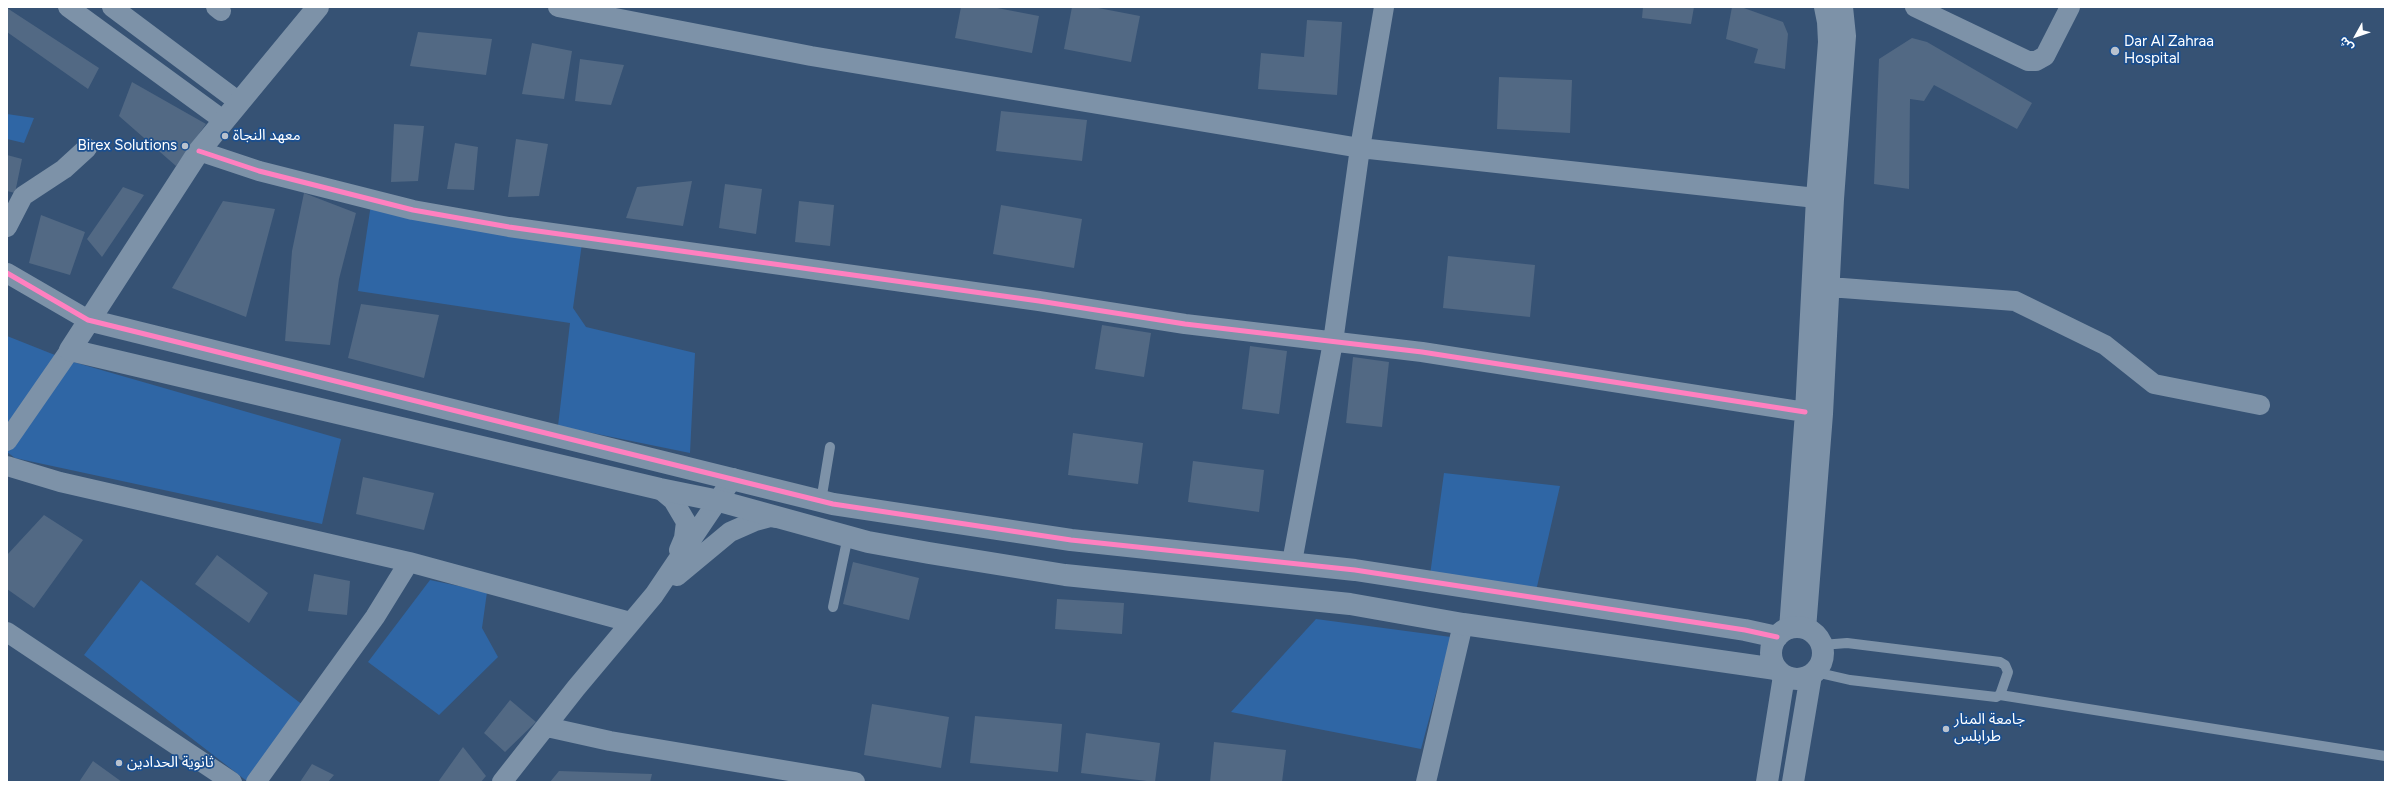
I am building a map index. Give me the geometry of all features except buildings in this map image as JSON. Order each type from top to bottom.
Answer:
[{"type":"street","points":[[68,7],[223,120]]},
{"type":"street","points":[[112,7],[239,102]]},
{"type":"street","points":[[7,441],[70,350],[88,320],[199,151],[223,120],[318,7]]},
{"type":"street","points":[[558,7],[811,56],[1360,148],[1816,198]]},
{"type":"street","points":[[1292,562],[1333,342],[1360,148],[1384,7]]},
{"type":"street","points":[[1767,782],[1780,672],[1771,653],[1791,632],[1819,309],[1816,198],[1828,42],[1827,22],[1824,7]]},
{"type":"street","points":[[1791,632],[1805,412],[1819,309],[1829,287],[1846,36],[1843,7]]},
{"type":"street","points":[[1915,7],[2028,62],[2036,61],[2045,56],[2070,7]]},
{"type":"street","points":[[7,227],[23,196],[64,169],[87,148]]},
{"type":"street","points":[[199,151],[259,171],[405,208],[509,227],[1040,301],[1185,324],[1422,352],[1805,412]]},
{"type":"street","points":[[7,273],[88,320],[822,500],[1013,532],[1138,548],[1292,562],[1355,570],[1746,630],[1791,632],[1818,638],[1822,645],[1823,655],[1821,664],[1813,674],[1794,782]]},
{"type":"street","points":[[1829,287],[2015,301],[2105,345],[2154,384],[2260,405]]},
{"type":"street","points":[[70,350],[660,489],[719,501],[848,536],[997,566],[1350,604],[1463,624],[1780,672],[1798,679],[1813,674]]},
{"type":"street","points":[[7,466],[60,482],[409,562],[630,622]]},
{"type":"street","points":[[502,782],[630,622],[654,595],[719,501],[733,478]]},
{"type":"street","points":[[654,595],[674,561],[684,538],[686,522],[673,500],[660,489]]},
{"type":"street","points":[[654,595],[730,532],[748,523],[770,517],[784,519]]},
{"type":"street","points":[[256,782],[374,617],[409,562]]},
{"type":"street","points":[[1350,604],[1355,570]]},
{"type":"street","points":[[1426,782],[1463,624]]},
{"type":"street","points":[[7,632],[232,782]]},
{"type":"street","points":[[547,727],[610,742],[771,775],[855,782]]},
{"type":"lane","points":[[822,500],[830,447]]},
{"type":"lane","points":[[833,607],[848,536]]},
{"type":"lane","points":[[1822,645],[1847,643],[2000,662],[2008,668],[2008,672],[2000,695]]},
{"type":"lane","points":[[1813,674],[1850,680],[1996,697],[2000,695],[2385,756]]},
{"type":"shaded area","points":[[7,114],[34,118],[24,143],[7,139]]},
{"type":"shaded area","points":[[371,204],[583,236],[573,308],[586,327],[695,353],[690,453],[558,426],[570,323],[358,291]]},
{"type":"shaded area","points":[[7,336],[70,361],[341,439],[322,524],[15,458],[7,452]]},
{"type":"shaded area","points":[[1444,473],[1560,486],[1536,591],[1430,575]]},
{"type":"shaded area","points":[[141,580],[308,709],[248,782],[84,655]]},
{"type":"shaded area","points":[[430,580],[487,592],[482,628],[498,657],[439,715],[368,662]]},
{"type":"shaded area","points":[[1316,619],[1451,637],[1421,749],[1231,712]]},
{"type":"cycle path","points":[[199,151],[259,171],[413,210],[509,227],[1039,301],[1185,324],[1422,352],[1805,412]]},
{"type":"cycle path","points":[[7,273],[88,320],[833,504],[1071,540],[1355,570],[1745,630],[1777,637]]},
{"type":"place","name":"Dar Al Zahraa Hospital","points":[[2115,51]]},
{"type":"place","name":"معهد النجاة","points":[[225,136]]},
{"type":"place","name":"Birex Solutions","points":[[185,146]]},
{"type":"place","name":"جامعة المنار طرابلس","points":[[1946,729]]},
{"type":"place","name":"ثانوية الحدادين","points":[[119,763]]}]
